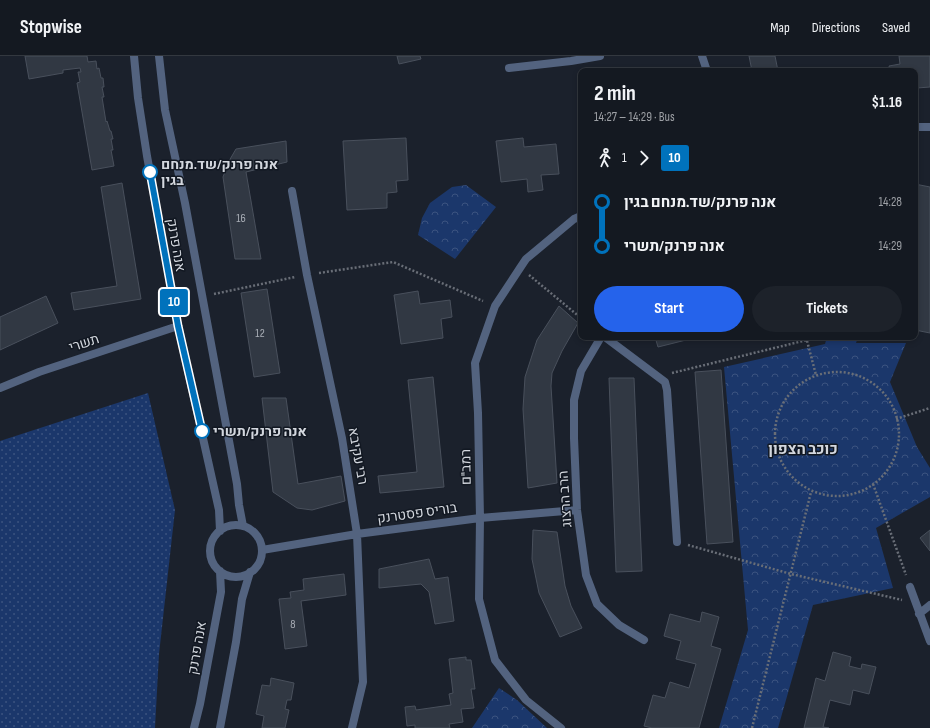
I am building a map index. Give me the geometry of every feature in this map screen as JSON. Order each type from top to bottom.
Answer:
[{"type":"street","name":"אנה פרנק","points":[[134,56],[138,98],[147,156],[178,326],[219,510],[220,531]]},
{"type":"street","name":"אנה פרנק","points":[[159,56],[165,110],[203,297],[237,484],[243,526]]},
{"type":"street","points":[[509,68],[600,56]]},
{"type":"street","points":[[702,56],[706,68]]},
{"type":"street","points":[[918,127],[930,127]]},
{"type":"street","name":"רבי עקיבא","points":[[292,191],[307,275],[342,438],[357,534],[363,682],[352,728]]},
{"type":"street","name":"רמב\"ם","points":[[561,728],[526,700],[495,660],[479,598],[480,518],[478,413],[474,363],[495,306],[526,258],[578,218]]},
{"type":"street","name":"תשרי","points":[[0,388],[39,372],[178,326]]},
{"type":"street","name":"הרב הרצוג","points":[[599,340],[582,370],[574,400],[577,510],[586,575],[597,604],[619,625],[644,640]]},
{"type":"street","points":[[609,340],[661,379],[667,390],[677,542]]},
{"type":"street","name":"בוריס פסטרנק","points":[[262,550],[357,534],[480,518],[577,510]]},
{"type":"street","points":[[235,525],[243,526],[256,535],[262,550],[259,563],[250,572],[242,576],[227,575],[214,565],[211,559],[211,543],[220,531],[227,527],[235,525]]},
{"type":"street","name":"אנה פרנק","points":[[194,728],[200,704],[221,592],[220,571]]},
{"type":"street","points":[[220,728],[236,642],[242,599],[250,572]]},
{"type":"street","points":[[910,587],[930,641]]},
{"type":"street","points":[[919,614],[930,605]]},
{"type":"path","points":[[203,297],[307,275],[393,262],[495,306]]},
{"type":"path","points":[[520,268],[578,316]]},
{"type":"path","points":[[661,379],[674,372],[799,340]]},
{"type":"path","points":[[807,340],[816,376]]},
{"type":"path","points":[[843,372],[861,377],[882,392],[893,408],[896,419],[899,429],[894,460],[878,481],[853,495],[823,496],[811,492],[780,463],[774,440],[776,418],[785,399],[797,386],[816,376],[843,372]]},
{"type":"path","points":[[896,419],[930,408]]},
{"type":"path","points":[[873,484],[910,587]]},
{"type":"path","points":[[752,728],[811,492]]},
{"type":"path","points":[[677,542],[791,574],[916,604]]},
{"type":"green space","points":[[466,185],[496,207],[455,259],[418,235],[422,218],[430,203],[452,187]]},
{"type":"green space","points":[[826,340],[857,340],[856,343],[906,343],[890,382],[917,447],[930,468],[930,497],[876,528],[893,588],[813,605],[778,728],[719,728],[748,630],[724,367],[825,344]]},
{"type":"green space","points":[[148,393],[175,510],[159,654],[155,728],[0,728],[0,441]]},
{"type":"green space","points":[[499,688],[517,700],[547,728],[472,728]]},
{"type":"building","points":[[25,56],[87,56],[88,62],[96,61],[97,69],[99,68],[101,78],[103,78],[104,87],[102,87],[104,97],[102,97],[106,122],[107,121],[113,139],[111,139],[113,150],[111,150],[114,166],[92,170],[77,83],[80,82],[78,72],[81,72],[80,68],[63,70],[63,73],[29,79]]},
{"type":"building","points":[[397,56],[420,56],[421,59],[399,64]]},
{"type":"building","points":[[749,56],[775,56],[777,68],[751,68]]},
{"type":"building","points":[[899,56],[930,56],[930,87],[918,88],[918,68],[889,68],[889,66],[900,64]]},
{"type":"building","points":[[406,138],[408,180],[396,181],[397,192],[387,193],[387,208],[347,210],[343,141]]},
{"type":"building","points":[[523,138],[524,147],[556,144],[559,174],[541,175],[543,190],[528,192],[527,179],[501,182],[496,141]]},
{"type":"building","points":[[286,141],[287,162],[246,172],[261,259],[235,259],[223,177],[229,161],[236,149]]},
{"type":"building","points":[[122,183],[141,299],[74,310],[71,293],[117,286],[101,187]]},
{"type":"building","points":[[918,185],[930,187],[930,333],[918,331]]},
{"type":"building","points":[[267,289],[280,373],[254,377],[241,293]]},
{"type":"building","points":[[418,291],[420,304],[450,300],[452,317],[441,319],[443,338],[401,344],[394,295]]},
{"type":"building","points":[[46,296],[58,323],[0,350],[0,317]]},
{"type":"building","points":[[559,306],[578,323],[562,351],[552,373],[551,386],[557,483],[528,488],[523,409],[525,377],[537,340]]},
{"type":"building","points":[[656,340],[686,340],[658,347]]},
{"type":"building","points":[[721,370],[733,542],[707,544],[695,372]]},
{"type":"building","points":[[433,377],[444,487],[380,493],[378,476],[417,472],[408,380]]},
{"type":"building","points":[[609,378],[634,378],[642,571],[616,572]]},
{"type":"building","points":[[262,398],[286,398],[298,484],[341,476],[345,501],[312,510],[297,508],[273,492]]},
{"type":"building","points":[[533,530],[557,532],[565,586],[571,606],[582,628],[560,637],[539,593],[532,559]]},
{"type":"building","points":[[930,530],[930,551],[920,538]]},
{"type":"building","points":[[429,559],[435,579],[448,577],[454,621],[435,624],[429,592],[421,584],[379,588],[379,569]]},
{"type":"building","points":[[344,574],[346,595],[301,601],[307,646],[285,649],[279,599],[291,598],[290,592],[304,590],[303,579]]},
{"type":"building","points":[[702,612],[719,617],[711,646],[721,649],[699,728],[652,728],[644,726],[653,695],[665,698],[670,682],[689,688],[696,664],[676,659],[681,641],[664,636],[670,614],[700,622]]},
{"type":"building","points":[[833,652],[851,657],[849,666],[861,669],[862,664],[876,667],[869,694],[853,690],[850,705],[830,700],[823,727],[829,728],[804,728],[816,678],[825,681]]},
{"type":"building","points":[[466,657],[466,660],[471,660],[475,689],[471,689],[474,708],[461,709],[463,722],[449,724],[450,728],[415,728],[415,725],[407,726],[405,707],[415,706],[416,710],[451,705],[449,694],[453,693],[449,659]]},
{"type":"building","points":[[271,678],[294,683],[291,700],[287,700],[285,709],[289,710],[285,728],[262,728],[264,716],[256,714],[262,685],[270,686]]},
{"type":"bus line","name":"10","points":[[150,172],[178,326],[202,431]]},
{"type":"place","name":"אנה פרנק/שד.מנחם בגין","points":[[150,172]]},
{"type":"place","name":"אנה פרנק/תשרי","points":[[202,431]]},
{"type":"district","name":"כוכב הצפון","points":[[803,449]]}]
